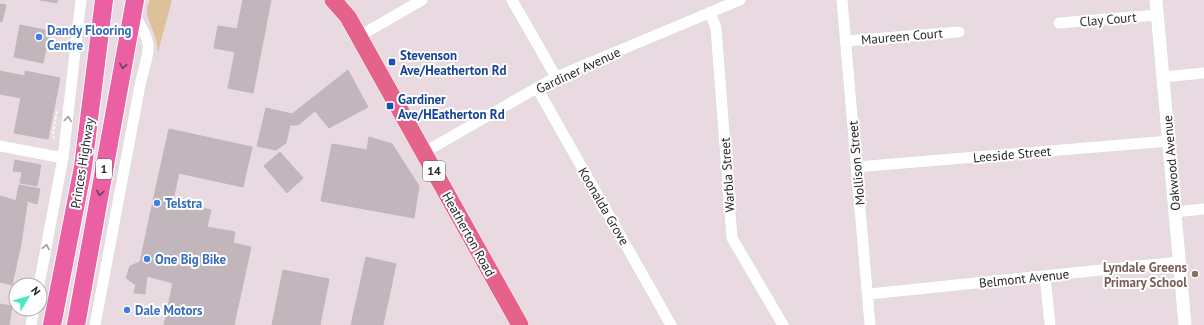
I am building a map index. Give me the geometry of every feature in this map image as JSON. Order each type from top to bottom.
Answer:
[{"type":"highway","name":"Princes Highway","points":[[52,325],[83,167],[104,0]]},
{"type":"highway","name":"Princes Highway","points":[[76,325],[134,7]]},
{"type":"main road","name":"Heatherton Road","points":[[333,0],[348,17],[520,325]]},
{"type":"main road","name":"Heatherton Road","points":[[346,0],[349,8],[348,17]]},
{"type":"street","name":"Princes Highway","points":[[41,277],[63,158],[81,0]]},
{"type":"street","points":[[358,37],[422,0]]},
{"type":"street","points":[[512,0],[556,77]]},
{"type":"street","name":"Gardiner Avenue","points":[[423,153],[556,77],[740,0]]},
{"type":"street","name":"Mollison Street","points":[[842,0],[856,167],[869,294],[870,325]]},
{"type":"street","name":"Oakwood Avenue","points":[[1156,0],[1186,325]]},
{"type":"street","name":"Princes Highway","points":[[95,325],[140,85],[148,56],[149,45],[134,7]]},
{"type":"street","name":"Warbla Street","points":[[710,12],[716,28],[732,238],[783,325]]},
{"type":"street","name":"Clay Court","points":[[1059,23],[1157,15]]},
{"type":"street","name":"Maureen Court","points":[[845,41],[959,32]]},
{"type":"street","points":[[1164,77],[1204,73]]},
{"type":"street","name":"Koonalda Grove","points":[[537,88],[671,325]]},
{"type":"street","name":"Leeside Street","points":[[856,167],[1168,141]]},
{"type":"street","points":[[0,146],[63,158]]},
{"type":"street","points":[[1175,212],[1204,209]]},
{"type":"street","name":"Belmont Avenue","points":[[869,294],[1179,262]]},
{"type":"street","points":[[1045,276],[1050,325]]},
{"type":"shaded area","points":[[150,0],[172,0],[158,52],[155,35],[147,11]]},
{"type":"building","points":[[40,0],[57,0],[57,3]]},
{"type":"building","points":[[243,0],[271,0],[253,93],[228,88],[235,52],[214,48],[218,26],[237,29]]},
{"type":"building","points":[[0,4],[6,5],[2,22],[0,21]]},
{"type":"building","points":[[20,25],[50,31],[43,63],[14,57]]},
{"type":"building","points":[[348,70],[368,107],[329,128],[315,111],[298,125],[290,125],[286,143],[276,150],[257,146],[266,108],[292,114]]},
{"type":"building","points":[[0,71],[25,76],[25,71],[60,78],[48,139],[14,133],[21,98],[0,94]]},
{"type":"building","points":[[169,129],[252,147],[243,187],[160,169]]},
{"type":"building","points":[[369,137],[392,144],[419,186],[414,218],[321,201],[332,144],[367,150]]},
{"type":"building","points":[[280,152],[303,178],[287,193],[264,166]]},
{"type":"building","points":[[15,160],[41,165],[37,186],[20,183],[22,172],[13,171]]},
{"type":"building","points":[[160,169],[179,173],[173,200],[211,210],[207,227],[235,232],[233,243],[251,247],[234,325],[164,325],[173,283],[147,276],[145,294],[134,293],[136,285],[126,278],[130,266],[140,262]]},
{"type":"building","points":[[19,185],[40,189],[37,204],[27,201],[27,204],[16,201]]},
{"type":"building","points":[[0,196],[27,204],[21,244],[0,239]]},
{"type":"building","points":[[0,239],[21,244],[14,277],[8,277],[8,284],[0,282]]},
{"type":"building","points":[[366,257],[396,264],[383,325],[351,325]]},
{"type":"building","points":[[283,270],[329,279],[320,325],[272,325]]},
{"type":"building","points":[[0,304],[8,305],[8,317],[10,317],[9,325],[0,325]]},
{"type":"place","name":"Dandy Flooring Centre","points":[[39,37]]},
{"type":"place","name":"Stevenson Ave/Heatherton Rd","points":[[392,62]]},
{"type":"place","name":"Gardiner Ave/HEatherton Rd","points":[[390,106]]},
{"type":"place","name":"Telstra","points":[[157,203]]},
{"type":"place","name":"One Big Bike","points":[[147,259]]},
{"type":"place","name":"Lyndale Greens Primary School","points":[[1195,274]]},
{"type":"place","name":"Dale Motors","points":[[127,310]]}]
